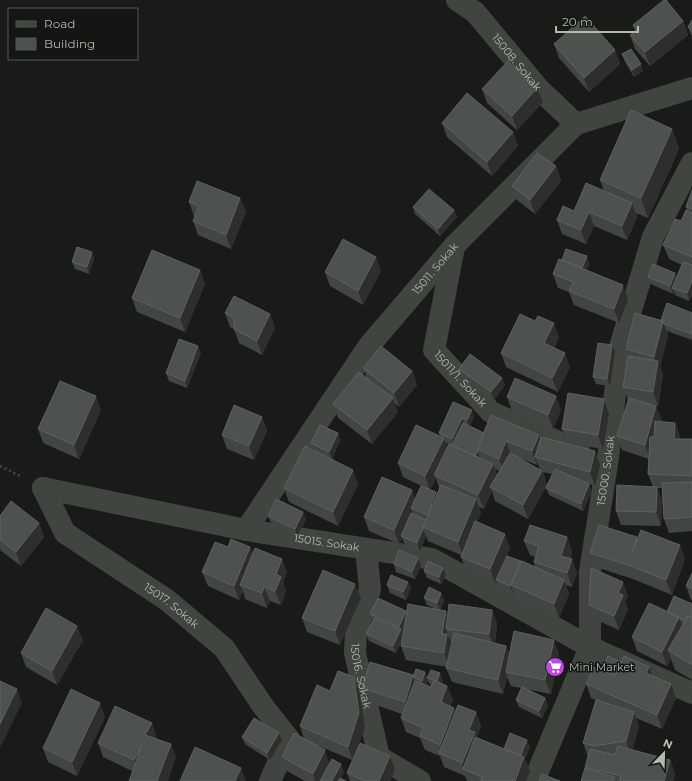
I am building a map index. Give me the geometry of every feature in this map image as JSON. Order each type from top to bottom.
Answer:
[{"type":"street","name":"15008. Sokak","points":[[457,0],[475,12],[540,89],[576,124]]},
{"type":"street","name":"15011. Sokak","points":[[246,530],[368,347],[455,245],[576,124],[692,88]]},
{"type":"street","name":"15000. Sokak","points":[[534,781],[590,647],[590,572],[608,458],[620,347],[653,237],[692,163]]},
{"type":"street","name":"15011/1. Sokak","points":[[455,245],[434,350],[492,412],[572,449],[608,458]]},
{"type":"street","name":"15015. Sokak","points":[[43,488],[246,530],[432,559],[590,647],[692,693]]},
{"type":"street","name":"15017. Sokak","points":[[43,488],[65,533],[167,600],[224,648],[263,706],[288,739],[270,781]]},
{"type":"street","name":"15016. Sokak","points":[[366,549],[370,589],[356,632],[355,653],[379,757],[420,781]]},
{"type":"building","points":[[664,0],[666,0],[683,21],[645,52],[630,35],[637,30],[633,25]]},
{"type":"building","points":[[585,16],[615,50],[584,78],[554,44]]},
{"type":"building","points":[[692,20],[692,30],[688,27]]},
{"type":"building","points":[[631,49],[641,64],[632,70],[622,54]]},
{"type":"building","points":[[508,61],[537,88],[512,116],[482,89]]},
{"type":"building","points":[[467,93],[513,132],[487,162],[442,123]]},
{"type":"building","points":[[631,110],[672,129],[641,198],[600,180]]},
{"type":"building","points":[[537,153],[556,166],[530,200],[512,186]]},
{"type":"building","points":[[197,181],[240,198],[226,235],[193,221],[199,206],[189,202]]},
{"type":"building","points":[[586,183],[632,203],[622,226],[589,212],[581,230],[557,220],[563,206],[574,211]]},
{"type":"building","points":[[429,189],[454,210],[438,229],[413,207]]},
{"type":"building","points":[[692,190],[692,209],[686,207]]},
{"type":"building","points":[[686,210],[692,213],[692,257],[663,245],[675,219],[681,221]]},
{"type":"building","points":[[343,239],[376,257],[358,291],[325,272]]},
{"type":"building","points":[[77,247],[92,252],[87,267],[72,262]]},
{"type":"building","points":[[566,249],[587,256],[582,268],[562,260]]},
{"type":"building","points":[[152,250],[200,270],[180,318],[132,298]]},
{"type":"building","points":[[559,259],[623,285],[614,309],[569,291],[573,282],[553,274]]},
{"type":"building","points":[[683,262],[692,265],[692,281],[687,293],[672,288]]},
{"type":"building","points":[[653,264],[675,273],[670,286],[648,277]]},
{"type":"building","points":[[234,296],[270,314],[257,341],[234,329],[234,318],[225,313]]},
{"type":"building","points":[[667,303],[692,313],[692,334],[664,324],[661,320]]},
{"type":"building","points":[[635,313],[663,321],[654,357],[626,349]]},
{"type":"building","points":[[520,314],[535,321],[538,316],[554,323],[544,343],[565,353],[552,378],[501,353]]},
{"type":"building","points":[[179,339],[198,346],[185,381],[166,373]]},
{"type":"building","points":[[598,343],[612,345],[607,379],[593,377]]},
{"type":"building","points":[[381,346],[412,371],[394,393],[363,368]]},
{"type":"building","points":[[470,354],[502,378],[491,392],[459,369]]},
{"type":"building","points":[[628,356],[658,361],[653,392],[623,387]]},
{"type":"building","points":[[359,372],[393,398],[367,430],[333,404]]},
{"type":"building","points":[[515,378],[556,396],[548,415],[507,397]]},
{"type":"building","points":[[60,381],[96,396],[74,445],[38,429]]},
{"type":"building","points":[[568,393],[604,399],[598,435],[562,429]]},
{"type":"building","points":[[629,398],[656,406],[645,445],[617,436]]},
{"type":"building","points":[[453,402],[472,410],[467,420],[462,418],[452,439],[439,433]]},
{"type":"building","points":[[234,405],[262,417],[249,446],[222,435]]},
{"type":"building","points":[[491,415],[539,435],[532,451],[506,441],[499,459],[477,449]]},
{"type":"building","points":[[655,421],[675,423],[674,439],[692,439],[692,476],[648,474],[650,437],[654,437]]},
{"type":"building","points":[[463,423],[484,433],[475,456],[452,445]]},
{"type":"building","points":[[320,425],[338,433],[329,452],[311,443]]},
{"type":"building","points":[[416,425],[444,438],[425,476],[398,463]]},
{"type":"building","points":[[541,437],[595,451],[590,472],[535,457]]},
{"type":"building","points":[[449,444],[493,464],[478,495],[434,475]]},
{"type":"building","points":[[305,446],[353,470],[333,512],[284,488]]},
{"type":"building","points":[[510,453],[542,471],[523,505],[490,487]]},
{"type":"building","points":[[555,469],[589,484],[581,504],[546,488]]},
{"type":"building","points":[[382,477],[412,490],[394,530],[364,517]]},
{"type":"building","points":[[692,482],[692,517],[664,519],[662,483]]},
{"type":"building","points":[[441,485],[476,499],[458,542],[423,527]]},
{"type":"building","points":[[617,485],[657,487],[656,512],[616,511]]},
{"type":"building","points":[[421,486],[436,492],[428,515],[411,508]]},
{"type":"building","points":[[276,499],[303,512],[295,529],[268,516]]},
{"type":"building","points":[[11,501],[39,523],[16,552],[0,540],[0,516]]},
{"type":"building","points":[[411,513],[426,520],[417,543],[401,536]]},
{"type":"building","points":[[475,521],[505,534],[490,569],[461,557]]},
{"type":"building","points":[[530,525],[567,537],[561,556],[572,559],[567,573],[534,562],[539,546],[524,541]]},
{"type":"building","points":[[599,525],[637,537],[632,553],[641,530],[680,545],[666,580],[628,565],[590,553]]},
{"type":"building","points":[[231,539],[250,547],[234,586],[202,572],[215,542],[228,547]]},
{"type":"building","points":[[255,548],[282,559],[276,574],[281,577],[275,591],[264,587],[262,593],[240,585]]},
{"type":"building","points":[[399,550],[418,558],[412,572],[394,564]]},
{"type":"building","points":[[507,556],[521,561],[510,586],[496,580]]},
{"type":"building","points":[[428,561],[443,568],[439,577],[424,571]]},
{"type":"building","points":[[522,561],[564,580],[554,604],[511,585]]},
{"type":"building","points":[[591,568],[623,582],[618,593],[623,595],[614,616],[589,605]]},
{"type":"building","points":[[323,570],[355,584],[335,631],[302,618]]},
{"type":"building","points":[[692,573],[692,589],[686,586]]},
{"type":"building","points":[[391,575],[408,582],[403,592],[387,585]]},
{"type":"building","points":[[429,587],[441,593],[437,603],[424,598]]},
{"type":"building","points":[[674,596],[692,604],[692,619],[688,616],[685,621],[667,612]]},
{"type":"building","points":[[378,598],[406,611],[399,627],[370,614]]},
{"type":"building","points":[[649,603],[679,617],[662,652],[632,637]]},
{"type":"building","points":[[408,604],[446,611],[442,634],[447,634],[444,653],[401,646]]},
{"type":"building","points":[[449,604],[492,610],[489,634],[446,629]]},
{"type":"building","points":[[46,608],[77,626],[52,671],[21,653]]},
{"type":"building","points":[[688,616],[692,619],[692,665],[668,650]]},
{"type":"building","points":[[374,618],[401,629],[393,646],[366,634]]},
{"type":"building","points":[[514,631],[554,640],[545,680],[506,672]]},
{"type":"building","points":[[454,633],[506,646],[498,680],[446,668]]},
{"type":"building","points":[[608,656],[621,662],[615,676],[602,670]]},
{"type":"building","points":[[624,656],[649,667],[646,673],[671,684],[657,715],[586,684],[594,667],[615,676]]},
{"type":"building","points":[[370,662],[413,675],[405,702],[362,688]]},
{"type":"building","points":[[416,669],[425,672],[422,681],[414,678],[413,676]]},
{"type":"building","points":[[431,670],[440,673],[437,681],[427,678]]},
{"type":"building","points":[[338,671],[354,677],[359,713],[348,747],[300,726],[317,685],[330,691]]},
{"type":"building","points":[[434,680],[447,686],[441,702],[454,708],[440,745],[420,736],[423,728],[401,718],[415,681],[431,687]]},
{"type":"building","points":[[0,681],[17,689],[0,724]]},
{"type":"building","points":[[522,687],[545,698],[539,711],[516,700]]},
{"type":"building","points":[[71,689],[100,703],[72,762],[43,748]]},
{"type":"building","points":[[596,700],[634,712],[626,741],[594,746],[583,743]]},
{"type":"building","points":[[458,705],[476,712],[469,730],[475,732],[462,763],[439,753]]},
{"type":"building","points":[[115,706],[152,723],[145,735],[171,744],[157,781],[129,781],[142,745],[134,760],[98,743]]},
{"type":"building","points":[[254,718],[279,733],[267,753],[242,737]]},
{"type":"building","points":[[294,733],[325,750],[313,774],[282,757]]},
{"type":"building","points":[[510,733],[527,740],[521,755],[504,749]]},
{"type":"building","points":[[475,737],[524,757],[515,781],[481,781],[482,777],[463,769]]},
{"type":"building","points":[[360,743],[390,756],[379,781],[365,781],[347,773]]},
{"type":"building","points":[[618,746],[670,760],[664,781],[619,781],[621,776],[585,767],[590,749],[615,755]]},
{"type":"building","points":[[195,747],[241,768],[235,781],[180,781]]},
{"type":"building","points":[[332,759],[341,764],[332,781],[320,781]]},
{"type":"building","points":[[585,768],[614,777],[613,781],[581,781]]},
{"type":"building","points":[[542,774],[560,781],[539,781]]},
{"type":"building","points":[[340,778],[346,781],[338,781]]},
{"type":"place","name":"Mini Market","points":[[555,667]]}]
